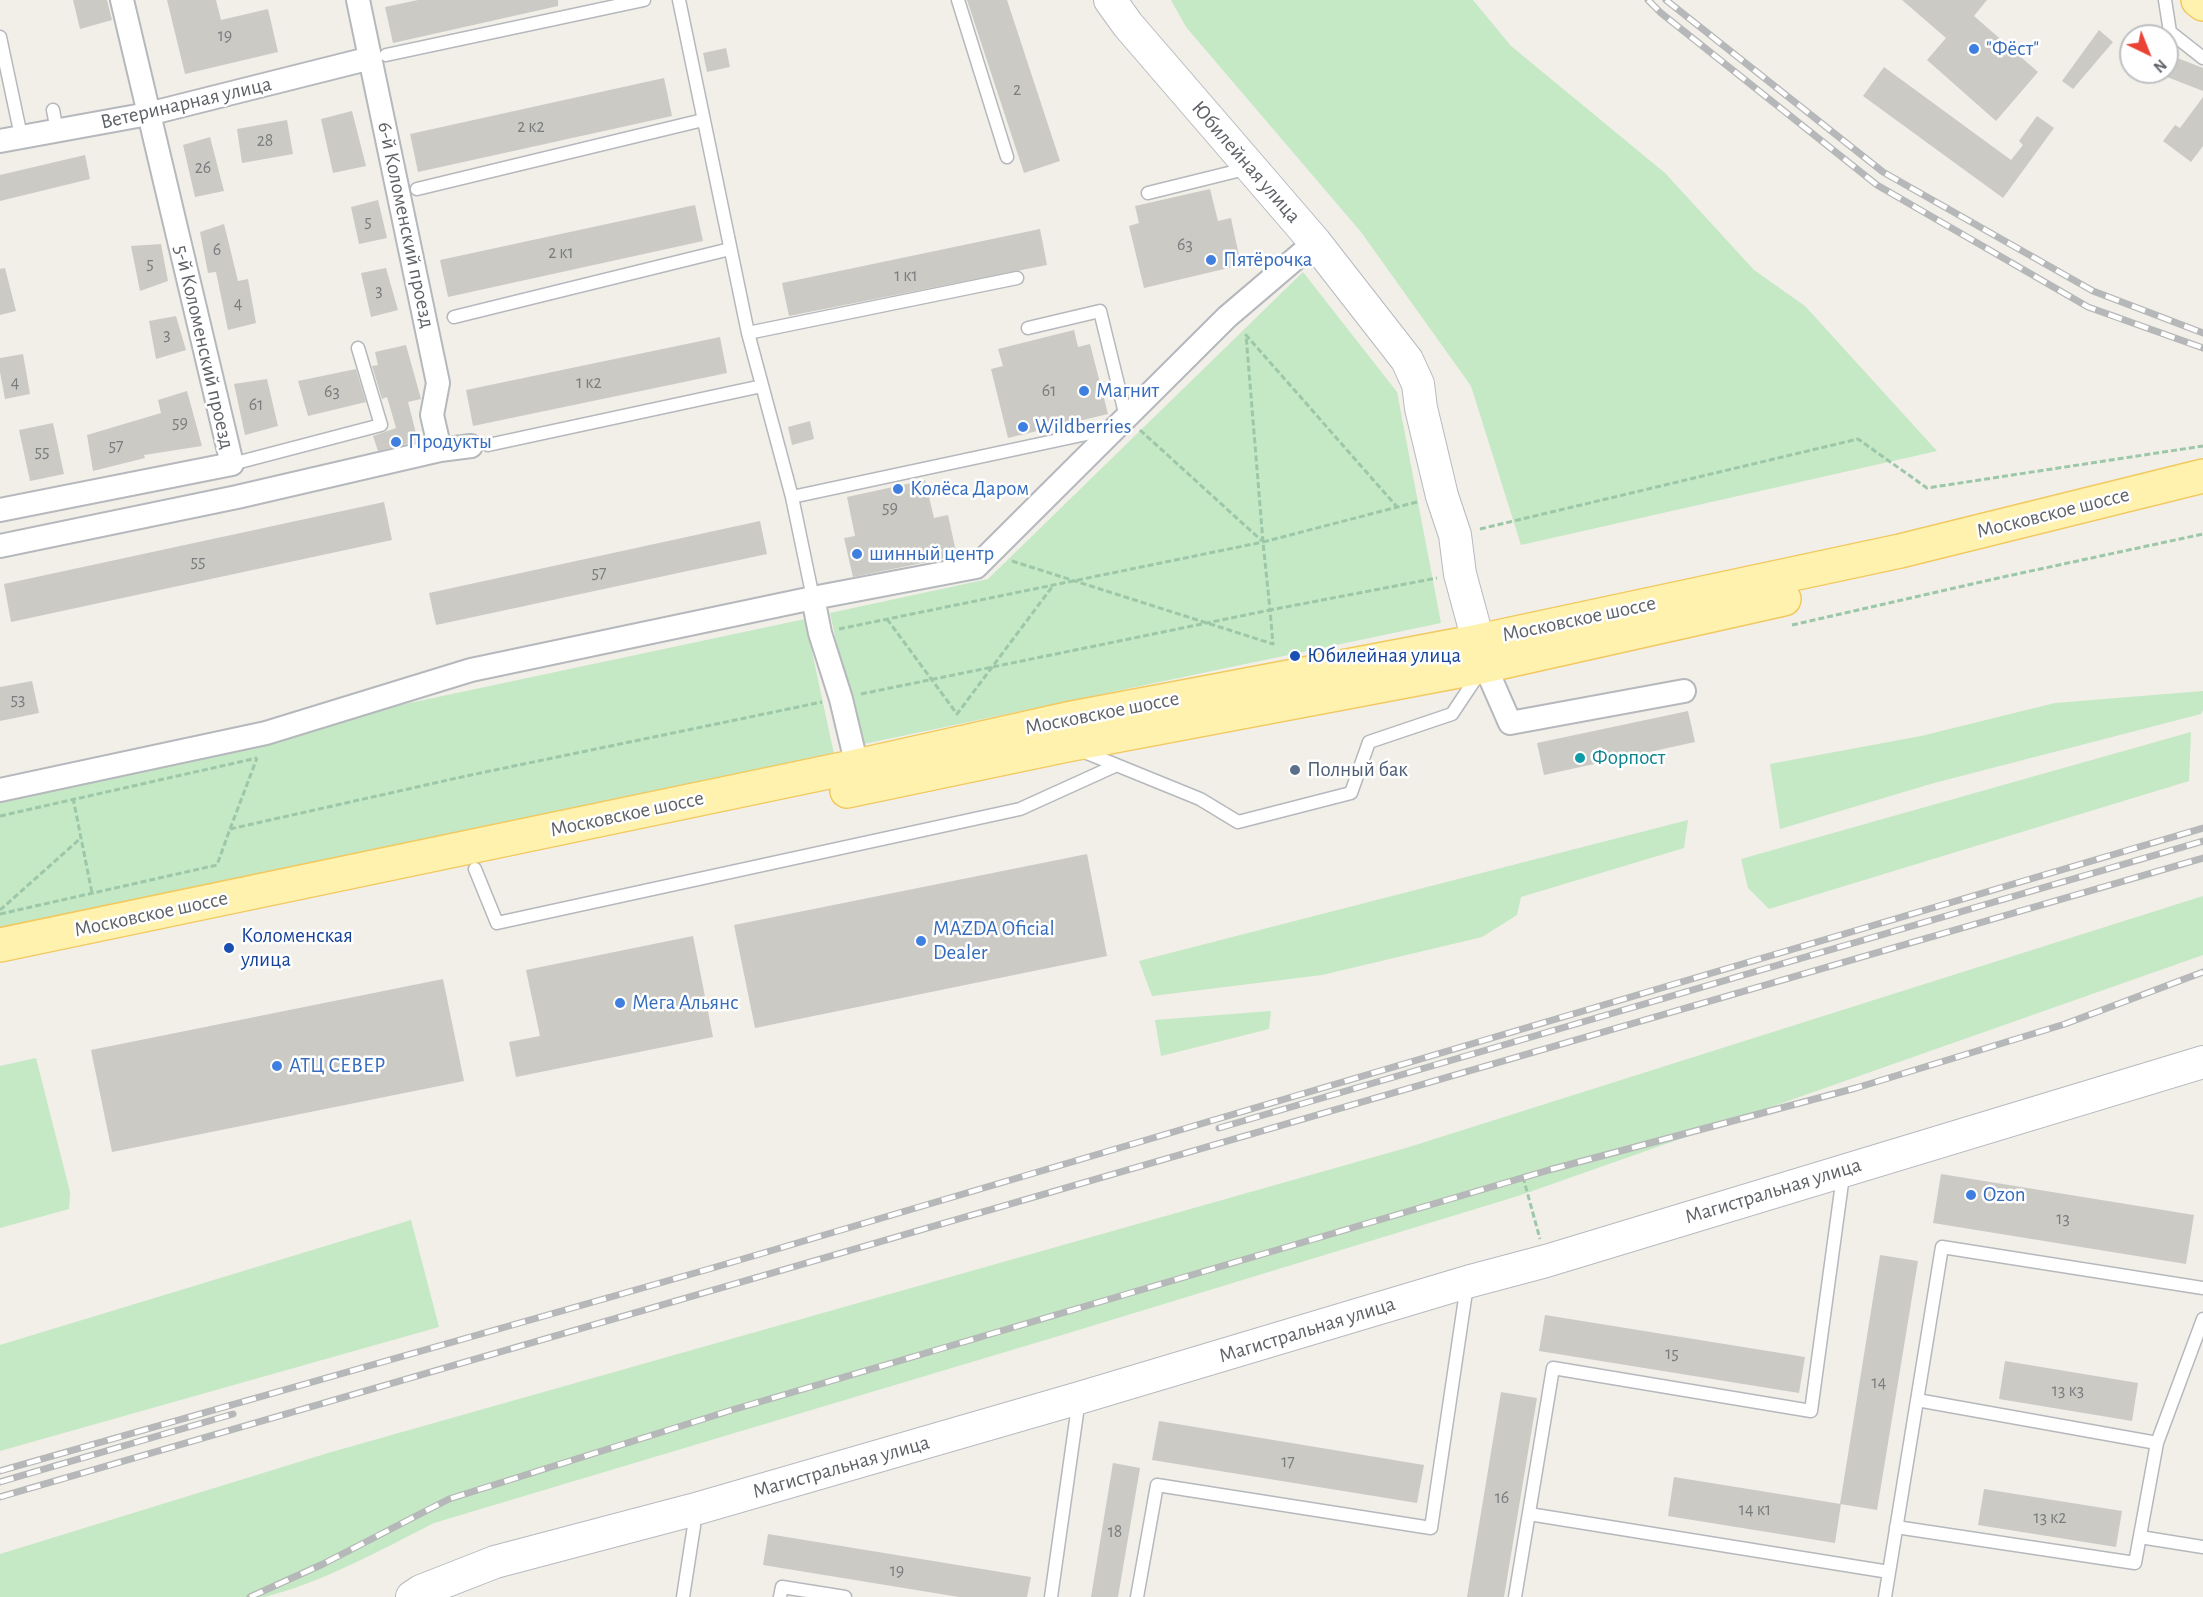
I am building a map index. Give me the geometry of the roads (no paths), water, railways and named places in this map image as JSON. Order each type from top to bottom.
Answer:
[{"type":"main road","points":[[2198,0],[2203,4]]},
{"type":"main road","name":"Московское шоссе","points":[[0,969],[1067,745],[1482,653],[2203,476]]},
{"type":"main road","name":"Московское шоссе","points":[[0,945],[857,766],[1067,719],[1482,653],[1888,575],[2203,500]]},
{"type":"street","name":"5-й Коломенский проезд","points":[[0,510],[232,464],[122,0]]},
{"type":"street","name":"6-й Коломенский проезд","points":[[358,0],[379,57],[438,382],[432,415],[440,450]]},
{"type":"street","name":"Юбилейная улица","points":[[1110,0],[1128,26],[1315,242],[1407,360],[1418,384],[1421,408],[1442,496],[1455,535],[1460,574],[1482,653]]},
{"type":"street","name":"Ветеринарная улица","points":[[10,139],[55,121],[148,114],[379,57]]},
{"type":"street","points":[[0,790],[266,734],[471,670],[813,598],[976,567],[1227,316],[1315,242]]},
{"type":"street","points":[[0,546],[237,497],[440,450],[480,445]]},
{"type":"street","points":[[813,598],[820,633],[841,699],[857,766]]},
{"type":"street","points":[[1482,653],[1510,723],[1684,691]]},
{"type":"street","name":"Магистральная улица","points":[[412,1597],[421,1590],[495,1562],[692,1510],[1079,1398],[2200,1065]]},
{"type":"lane","points":[[379,57],[644,0]]},
{"type":"lane","points":[[679,0],[748,333],[792,497],[813,598]]},
{"type":"lane","points":[[958,0],[1007,157]]},
{"type":"lane","points":[[2165,0],[2170,32],[2203,58]]},
{"type":"lane","points":[[0,37],[10,139]]},
{"type":"lane","points":[[417,189],[704,120]]},
{"type":"lane","points":[[1148,193],[1249,168]]},
{"type":"lane","points":[[454,317],[730,249]]},
{"type":"lane","points":[[748,333],[1017,278]]},
{"type":"lane","points":[[792,497],[1121,422],[1100,311],[1028,328]]},
{"type":"lane","points":[[232,464],[381,425],[358,348]]},
{"type":"lane","points":[[480,445],[762,386]]},
{"type":"lane","points":[[1067,745],[1200,799],[1238,822],[1351,794],[1369,742],[1452,714],[1482,653]]},
{"type":"lane","points":[[475,869],[496,923],[1020,809],[1117,765]]},
{"type":"lane","points":[[1515,1597],[1553,1368],[1811,1411],[1842,1184],[1850,1168]]},
{"type":"lane","points":[[1885,1597],[1941,1247],[2203,1288]]},
{"type":"lane","points":[[1137,1597],[1157,1485],[1431,1528],[1467,1282]]},
{"type":"lane","points":[[1896,1527],[2135,1563],[2157,1443],[2203,1319]]},
{"type":"lane","points":[[1052,1597],[1079,1398]]},
{"type":"lane","points":[[1917,1400],[2157,1443]]},
{"type":"lane","points":[[683,1597],[694,1526],[692,1510]]},
{"type":"lane","points":[[1529,1514],[1889,1572]]},
{"type":"lane","points":[[2140,1537],[2203,1548]]},
{"type":"lane","points":[[780,1597],[782,1587],[845,1597]]},
{"type":"railway","points":[[1648,0],[1661,13],[1877,185],[2088,307],[2203,348]]},
{"type":"railway","points":[[1666,0],[1883,172],[2093,291],[2203,333]]},
{"type":"railway","points":[[0,1471],[709,1269],[2203,828]]},
{"type":"railway","points":[[1219,1128],[2203,841]]},
{"type":"railway","points":[[0,1497],[2203,858]]},
{"type":"railway","points":[[250,1597],[323,1564],[449,1499],[732,1410],[1549,1170],[1856,1088],[2065,1024],[2203,972]]},
{"type":"railway","points":[[0,1482],[233,1414]]},
{"type":"place","name":"\"Фёст\"","points":[[1974,49]]},
{"type":"place","name":"Пятёрочка","points":[[1211,260]]},
{"type":"place","name":"Магнит","points":[[1084,391]]},
{"type":"place","name":"Wildberries","points":[[1023,427]]},
{"type":"place","name":"Продукты","points":[[396,442]]},
{"type":"place","name":"Колёса Даром","points":[[898,489]]},
{"type":"place","name":"шинный центр","points":[[857,554]]},
{"type":"place","name":"Юбилейная улица","points":[[1295,656]]},
{"type":"place","name":"Форпост","points":[[1580,758]]},
{"type":"place","name":"Полный бак","points":[[1295,770]]},
{"type":"place","name":"MAZDA Oficial Dealer","points":[[921,941]]},
{"type":"place","name":"Коломенская улица","points":[[229,948]]},
{"type":"place","name":"Мега Альянс","points":[[620,1003]]},
{"type":"place","name":"АТЦ СЕВЕР","points":[[277,1066]]},
{"type":"place","name":"Ozon","points":[[1971,1195]]}]
